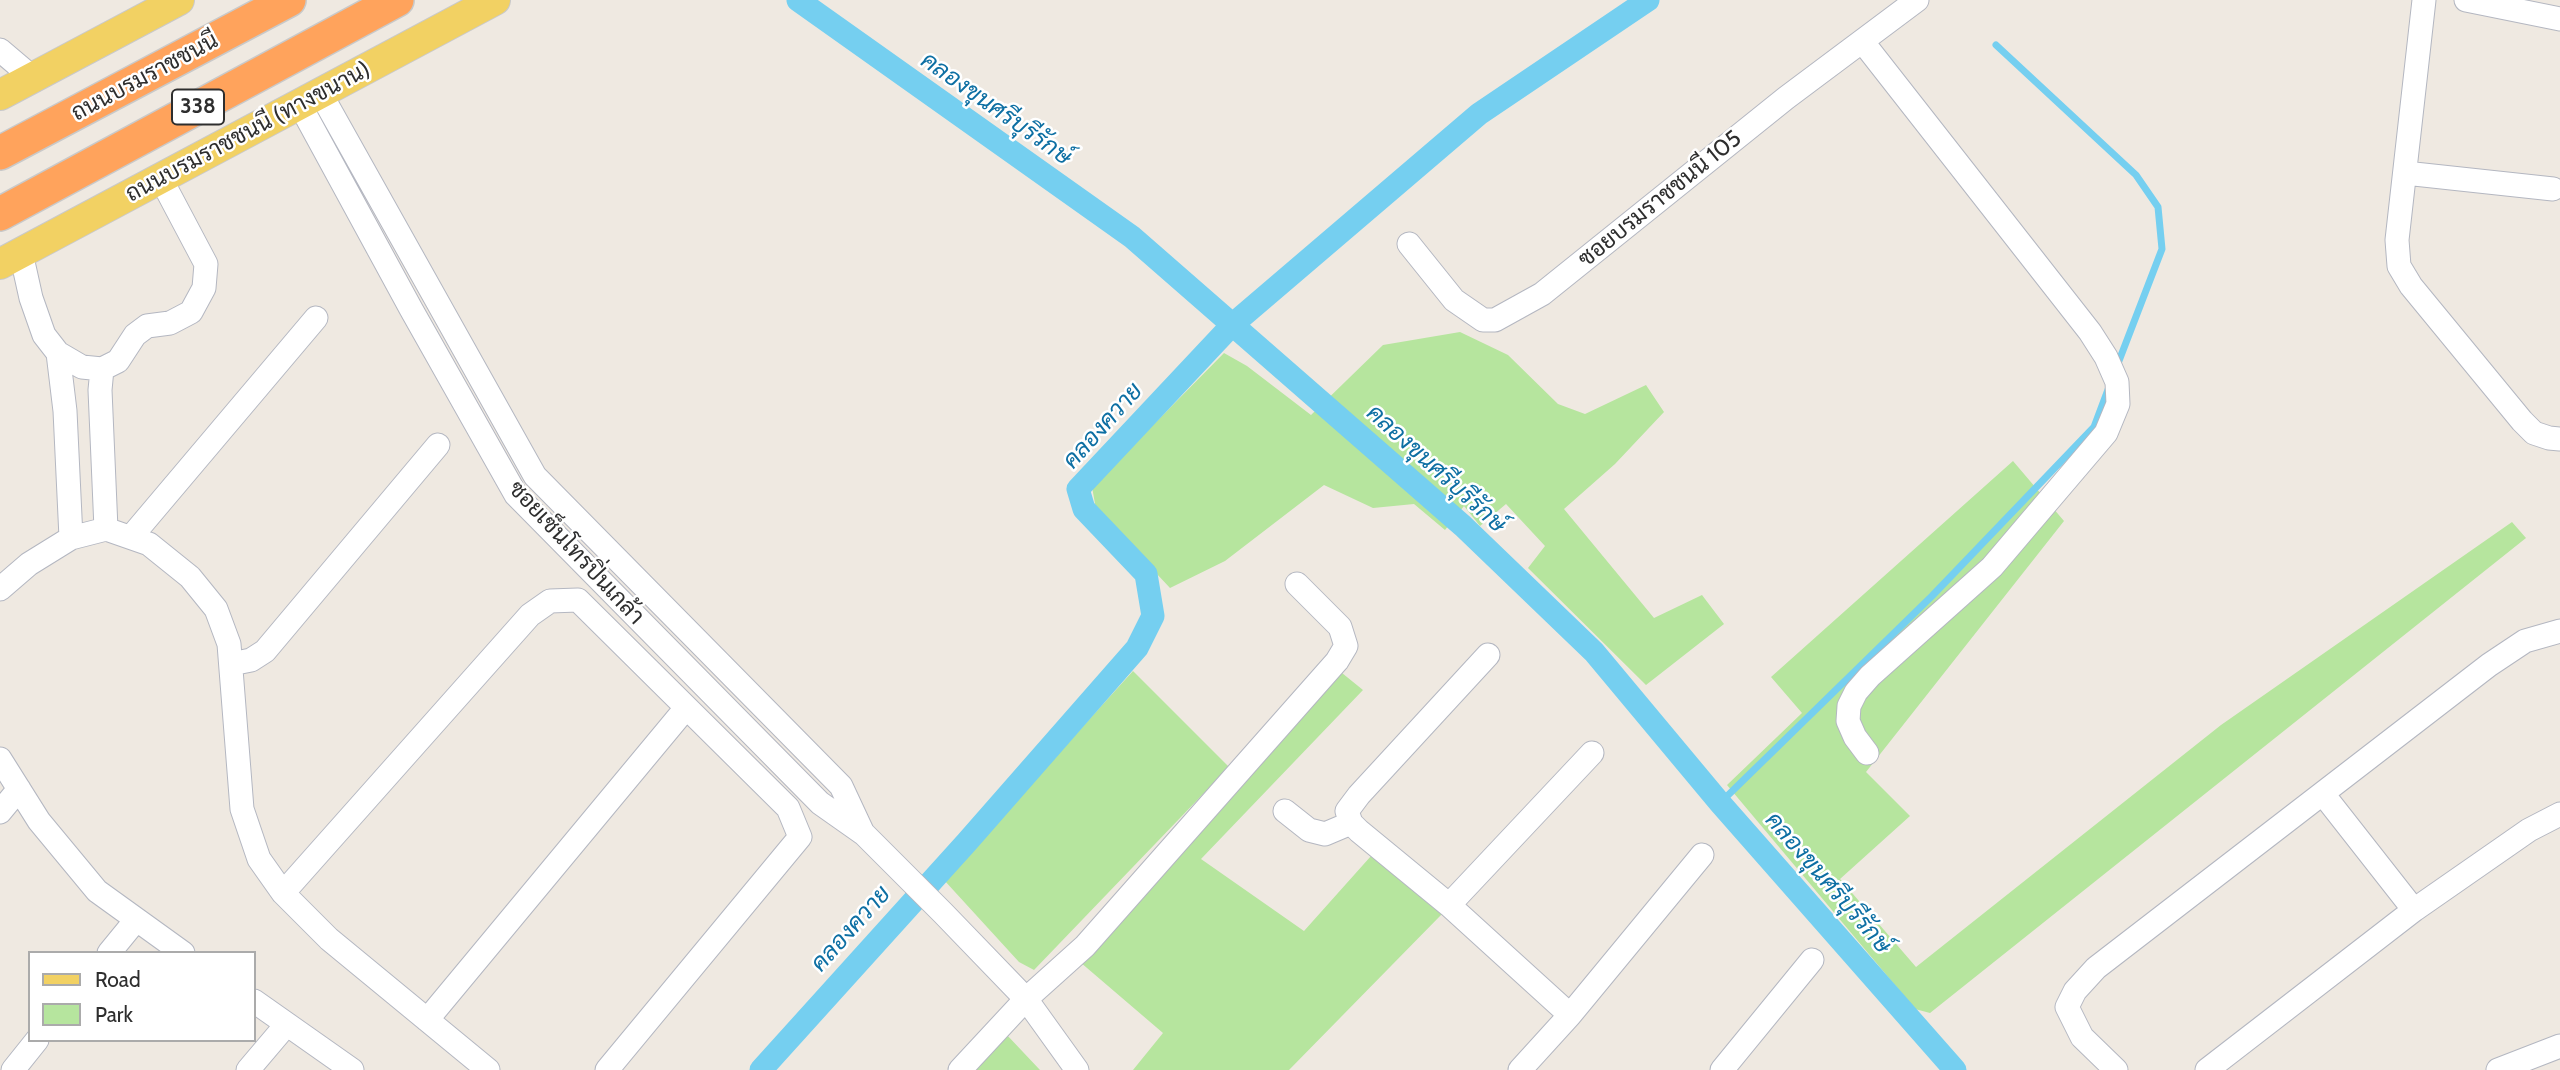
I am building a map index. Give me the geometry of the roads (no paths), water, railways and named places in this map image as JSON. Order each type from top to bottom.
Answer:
[{"type":"highway","name":"ถนนบรมราชชนนี","points":[[0,153],[289,0]]},
{"type":"highway","name":"338","points":[[0,214],[397,0]]},
{"type":"main road","points":[[0,95],[179,0]]},
{"type":"main road","name":"ถนนบรมราชชนนี (ทางขนาน)","points":[[10,259],[495,0]]},
{"type":"street","name":"ซอยบรมราชชนนี 105","points":[[1409,244],[1454,300],[1483,320],[1494,320],[1542,294],[1786,98],[1917,0]]},
{"type":"street","points":[[2424,0],[2397,240],[2399,265],[2411,286],[2533,433],[2560,439]]},
{"type":"street","points":[[2466,0],[2560,19]]},
{"type":"street","points":[[1862,41],[2090,332],[2113,374],[2118,404],[2106,433],[1992,567],[1870,676],[1856,692],[1849,706],[1849,721],[1855,737],[1867,753]]},
{"type":"street","points":[[0,51],[33,78]]},
{"type":"street","name":"ซอยเซ็นโทรปิ่นเกล้า","points":[[310,99],[535,476],[841,786],[864,834],[1026,999],[1077,1070]]},
{"type":"street","points":[[2405,173],[2553,189]]},
{"type":"street","points":[[10,259],[30,298],[44,335],[58,353],[82,367],[102,369],[118,361],[135,335],[147,326],[170,323],[191,312],[204,288],[206,264],[161,179]]},
{"type":"street","points":[[131,537],[316,318]]},
{"type":"street","points":[[58,353],[65,411],[71,538]]},
{"type":"street","points":[[102,369],[100,390],[107,529]]},
{"type":"street","points":[[230,664],[251,660],[265,651],[438,444]]},
{"type":"street","points":[[0,589],[29,564],[71,538],[107,529],[149,544],[190,577],[216,609],[229,644],[242,810],[259,859],[283,894],[329,939],[488,1070]]},
{"type":"street","points":[[960,1070],[1026,999],[1085,946],[1337,661],[1346,646],[1340,627],[1297,584]]},
{"type":"street","points":[[283,894],[530,615],[550,601],[578,600],[788,808],[800,836],[607,1070]]},
{"type":"street","points":[[2116,1070],[2082,1037],[2067,1007],[2075,991],[2096,968],[2489,665],[2525,641],[2560,631]]},
{"type":"street","points":[[1488,655],[1359,794],[1347,811],[1351,823],[1449,905],[1570,1015]]},
{"type":"street","points":[[427,1020],[687,708]]},
{"type":"street","points":[[1449,905],[1592,753]]},
{"type":"street","points":[[0,759],[39,821],[97,891],[180,951]]},
{"type":"street","points":[[0,812],[19,789]]},
{"type":"street","points":[[2323,794],[2414,910]]},
{"type":"street","points":[[1285,811],[1309,830],[1325,834],[1351,823]]},
{"type":"street","points":[[2207,1070],[2414,910],[2529,830],[2560,814]]},
{"type":"street","points":[[1520,1070],[1570,1015],[1702,855]]},
{"type":"street","points":[[111,951],[136,920]]},
{"type":"street","points":[[1722,1070],[1812,960]]},
{"type":"street","points":[[256,1002],[352,1070]]},
{"type":"street","points":[[248,1070],[288,1024]]},
{"type":"street","points":[[13,1070],[35,1042]]},
{"type":"street","points":[[2498,1070],[2560,1046]]},
{"type":"waterway","name":"คลองขุนศรีบุรีรักษ์","points":[[798,0],[1132,237],[1463,526],[1594,652],[1720,803],[1955,1070]]},
{"type":"waterway","name":"คลองควาย","points":[[761,1070],[967,842],[1137,648],[1153,616],[1146,574],[1084,509],[1078,489],[1232,325],[1479,114],[1648,0]]},
{"type":"waterway","points":[[1996,45],[2136,175],[2158,207],[2162,249],[2117,366]]},
{"type":"waterway","points":[[1720,803],[1932,596],[2094,427],[2109,387]]}]
